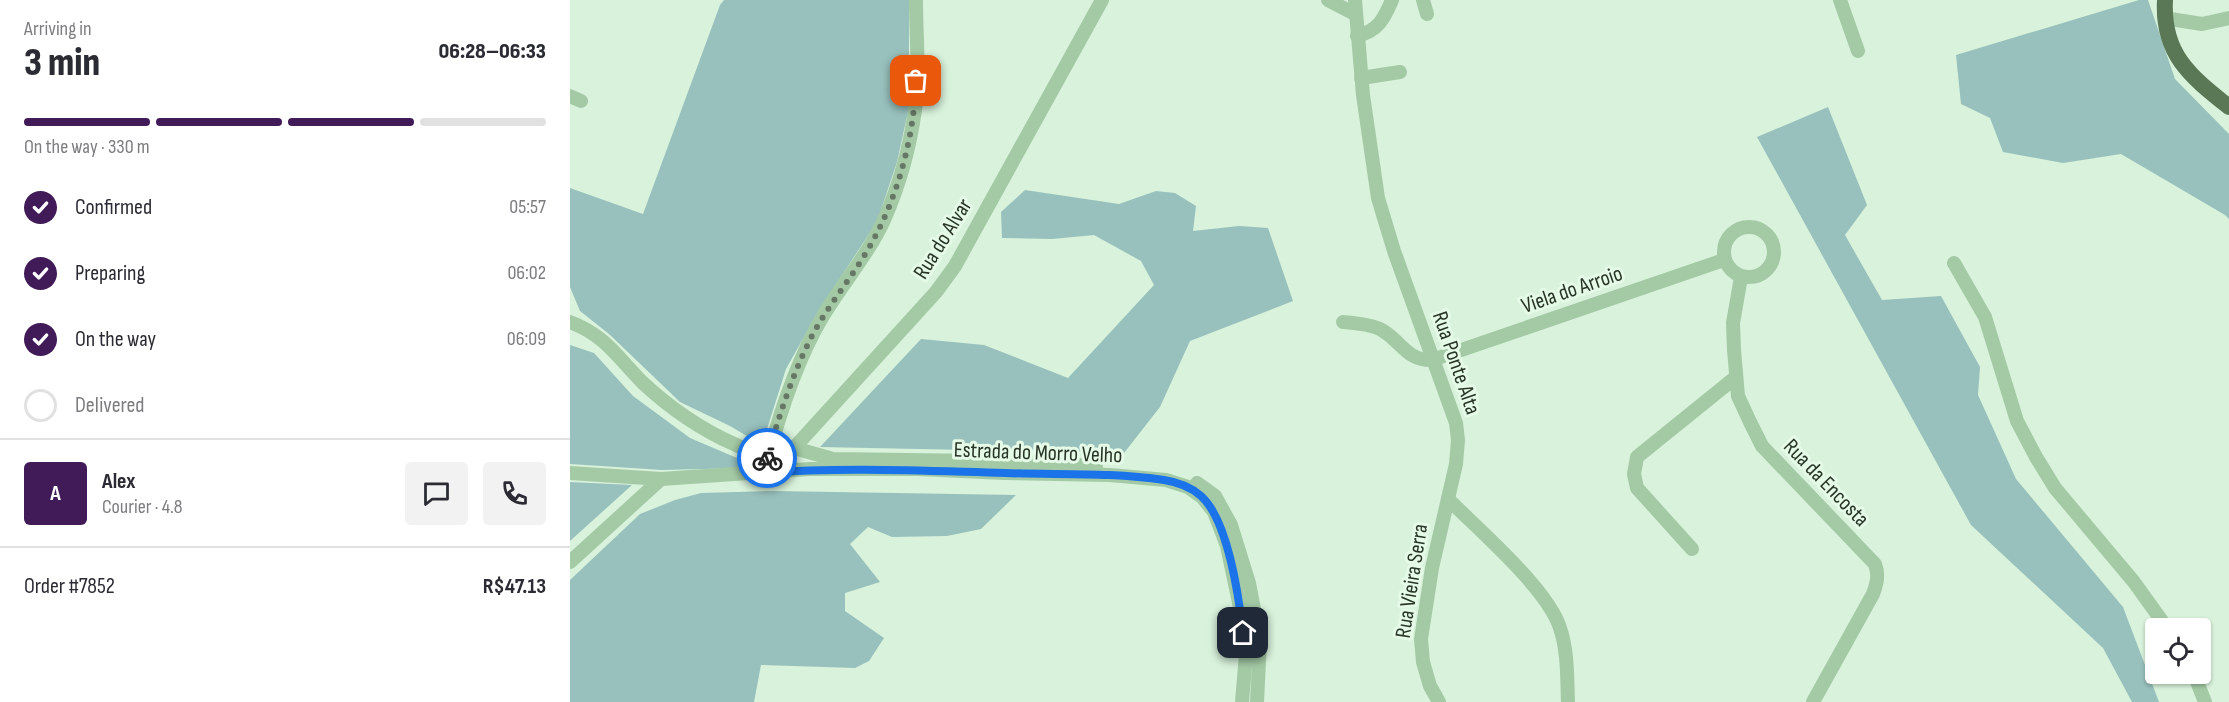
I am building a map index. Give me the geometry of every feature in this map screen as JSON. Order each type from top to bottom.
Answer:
[{"type":"main road","points":[[2164,0],[2168,41],[2187,72],[2229,106]]},
{"type":"street","points":[[764,473],[780,416],[805,350],[823,316],[877,234],[885,218],[903,164],[915,108],[916,0]]},
{"type":"street","name":"Rua do Alvar","points":[[767,458],[794,448],[936,292],[955,266],[1102,0]]},
{"type":"street","points":[[1328,0],[1355,7]]},
{"type":"street","points":[[1357,36],[1370,33],[1384,19],[1392,0]]},
{"type":"street","points":[[1424,0],[1427,14]]},
{"type":"street","points":[[1840,0],[1858,51]]},
{"type":"street","name":"Rua Ponte Alta","points":[[1355,7],[1361,78],[1378,198],[1432,360],[1456,423],[1458,440],[1456,464],[1448,499]]},
{"type":"street","points":[[2164,18],[2202,24],[2229,18]]},
{"type":"street","points":[[1361,78],[1400,72]]},
{"type":"street","points":[[1749,227],[1758,229],[1767,234],[1772,242],[1773,261],[1761,275],[1751,278],[1741,277],[1728,268],[1724,260],[1725,242],[1739,229],[1749,227]]},
{"type":"street","name":"Viela do Arroio","points":[[1432,360],[1724,260]]},
{"type":"street","points":[[1954,263],[1985,317],[2017,421],[2036,457],[2055,488],[2134,582],[2160,618]]},
{"type":"street","name":"Rua da Encosta","points":[[1741,277],[1733,323],[1738,396],[1762,446],[1875,564],[1877,571],[1873,594],[1813,702]]},
{"type":"street","points":[[570,322],[598,335],[642,381],[672,408],[715,435],[767,458]]},
{"type":"street","points":[[1343,322],[1378,328],[1389,334],[1413,357],[1432,360]]},
{"type":"street","points":[[1692,549],[1637,488],[1634,474],[1637,458],[1736,377]]},
{"type":"street","points":[[794,448],[834,459],[1054,462],[1178,475],[1195,482],[1215,495],[1231,525],[1249,583],[1260,640],[1257,702]]},
{"type":"street","name":"Estrada do Morro Velho","points":[[570,473],[661,478],[810,469],[918,469],[1110,475],[1166,480],[1188,487],[1202,496],[1214,512],[1227,546],[1241,612],[1246,654],[1242,702]]},
{"type":"street","points":[[570,562],[661,478]]},
{"type":"street","points":[[1448,499],[1496,546],[1549,604],[1560,628],[1567,667],[1568,702]]},
{"type":"street","name":"Rua Vieira Serra","points":[[1439,702],[1430,686],[1423,662],[1421,639],[1432,568],[1448,499]]},
{"type":"street","points":[[2198,684],[2205,702]]},
{"type":"shaded area","points":[[724,0],[909,0],[909,107],[897,162],[879,216],[871,231],[818,312],[786,369],[762,445],[730,426],[680,402],[609,334],[580,311],[570,287],[570,188],[643,214],[720,5]]},
{"type":"shaded area","points":[[2139,0],[2148,0],[2175,79],[2229,134],[2229,219],[2121,154],[2063,163],[2003,152],[1990,118],[1961,104],[1956,55]]},
{"type":"shaded area","points":[[1828,107],[1867,205],[1845,235],[1882,300],[1941,296],[1980,367],[1978,395],[2016,479],[2123,607],[2145,665],[2145,684],[2152,684],[2159,702],[2132,702],[2103,648],[1971,525],[1757,137]]},
{"type":"shaded area","points":[[1025,190],[1119,204],[1156,191],[1175,193],[1196,206],[1193,231],[1239,226],[1268,228],[1293,301],[1190,341],[1160,407],[1124,453],[820,447],[921,339],[984,345],[1068,378],[1154,285],[1141,261],[1094,235],[1052,239],[1002,238],[1001,212]]},
{"type":"shaded area","points":[[570,345],[594,353],[633,396],[690,438],[737,458],[744,468],[662,470],[570,464]]},
{"type":"shaded area","points":[[570,482],[632,485],[570,541]]},
{"type":"shaded area","points":[[773,491],[1016,495],[981,529],[947,536],[892,537],[868,527],[850,544],[880,582],[845,593],[845,611],[884,638],[869,661],[855,668],[761,665],[754,702],[570,702],[570,580],[640,514],[675,500],[701,493]]},
{"type":"way so far","points":[[767,458],[780,416],[812,335],[868,249],[885,218],[910,136],[915,108],[916,81]]},
{"type":"route","points":[[767,458],[764,473],[810,469],[918,469],[1110,475],[1166,480],[1188,487],[1202,496],[1214,512],[1227,546],[1241,612],[1243,633]]}]
